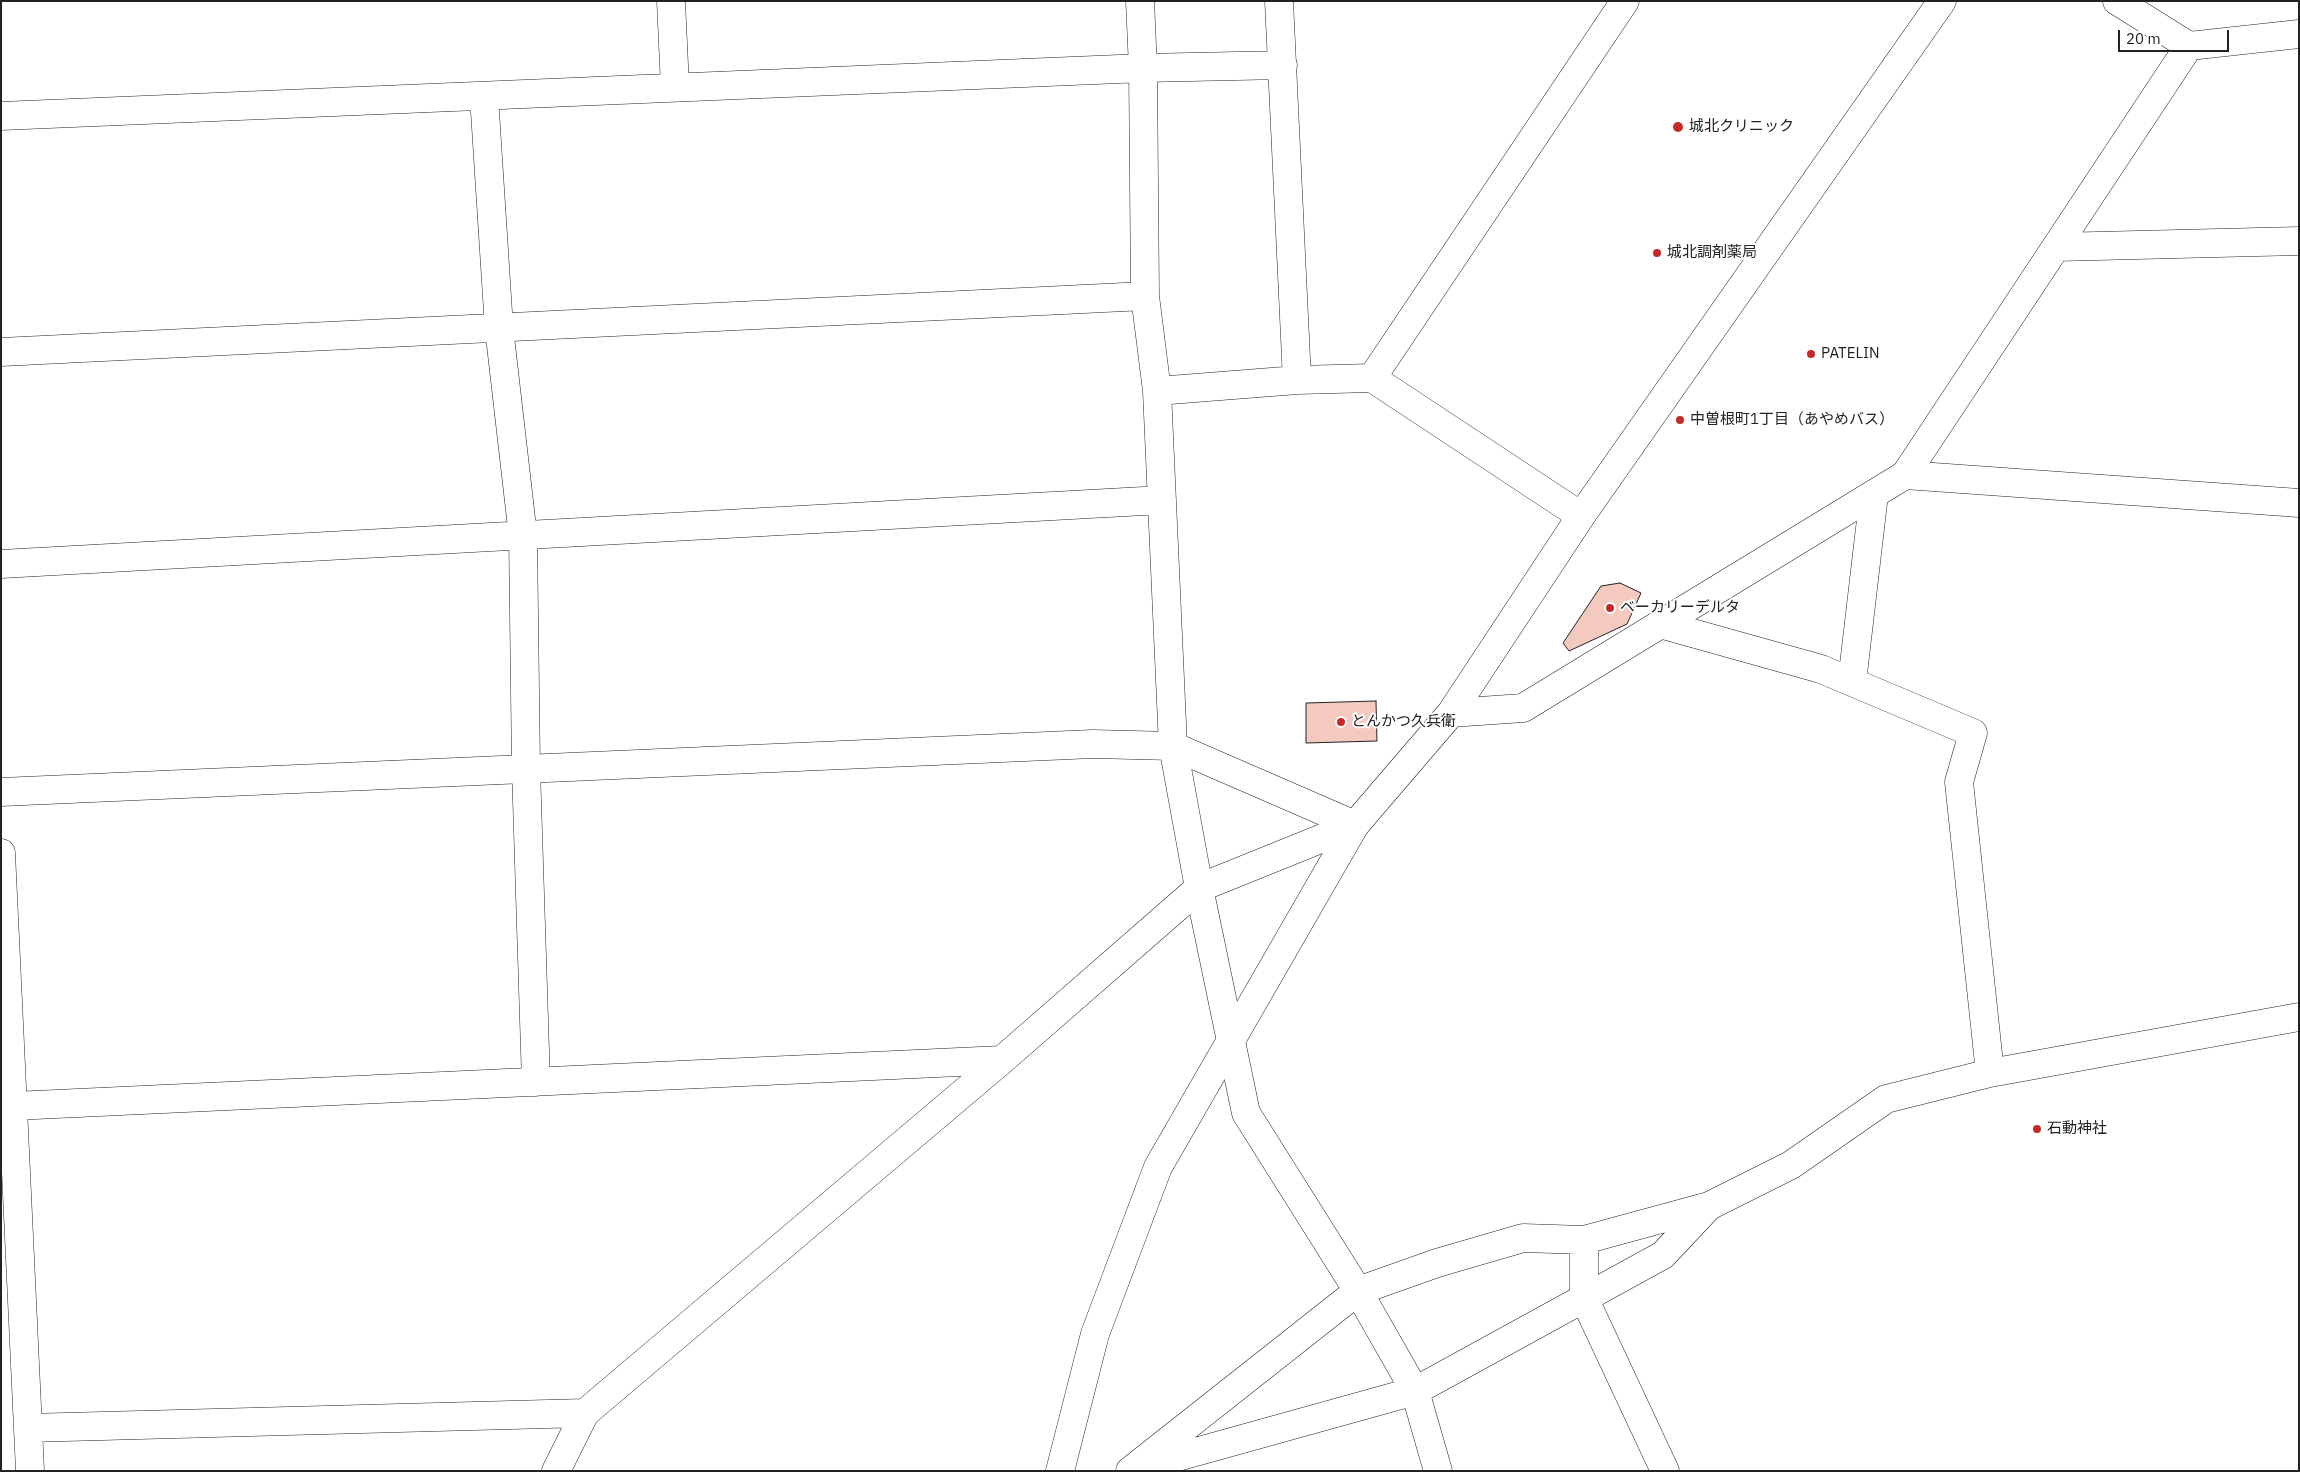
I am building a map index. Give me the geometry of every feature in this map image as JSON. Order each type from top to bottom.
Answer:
[{"type":"street","points":[[671,1],[675,87]]},
{"type":"street","points":[[1140,1],[1143,68],[1144,296],[1157,391],[1173,746],[1198,888],[1246,1113],[1358,1291],[1415,1391],[1438,1471]]},
{"type":"street","points":[[1279,1],[1296,380]]},
{"type":"street","points":[[1372,378],[1625,1]]},
{"type":"street","points":[[1060,1471],[1095,1334],[1158,1167],[1355,825],[1451,713],[1581,516],[1942,1]]},
{"type":"street","points":[[2118,1],[2189,46],[2299,34]]},
{"type":"street","points":[[1451,713],[1523,708],[1905,475],[2189,46]]},
{"type":"street","points":[[1,116],[1143,68],[1283,65]]},
{"type":"street","points":[[484,96],[499,328],[523,536],[526,769],[536,1082]]},
{"type":"street","points":[[2056,247],[2299,241]]},
{"type":"street","points":[[1,352],[1144,296]]},
{"type":"street","points":[[1157,391],[1296,380],[1372,378],[1581,516]]},
{"type":"street","points":[[1905,475],[2299,503]]},
{"type":"street","points":[[1852,682],[1874,494]]},
{"type":"street","points":[[1,564],[1162,500]]},
{"type":"street","points":[[1660,624],[1821,669],[1973,733],[1959,782],[1990,1072]]},
{"type":"street","points":[[1,792],[1092,744],[1173,746],[1355,825]]},
{"type":"street","points":[[556,1471],[585,1413],[1002,1060],[1198,888],[1355,825]]},
{"type":"street","points":[[1,853],[30,1471]]},
{"type":"street","points":[[1132,1470],[1358,1291],[1437,1263],[1523,1238],[1584,1240],[1709,1206],[1792,1166],[1886,1099],[1990,1072],[2299,1017]]},
{"type":"street","points":[[13,1106],[1002,1060]]},
{"type":"street","points":[[1132,1470],[1415,1391],[1663,1255],[1709,1206]]},
{"type":"street","points":[[1584,1240],[1584,1298],[1665,1471]]},
{"type":"street","points":[[28,1428],[585,1413]]},
{"type":"building","name":"ベーカリーデルタ","points":[[1620,583],[1641,593],[1627,624],[1569,651],[1563,643],[1601,586]]},
{"type":"building","name":"とんかつ久兵衛","points":[[1376,701],[1377,741],[1306,743],[1306,703]]},
{"type":"place","name":"城北クリニック","points":[[1678,127]]},
{"type":"place","name":"城北調剤薬局","points":[[1657,253]]},
{"type":"place","name":"PATELIN","points":[[1811,354]]},
{"type":"place","name":"中曽根町1丁目（あやめバス）","points":[[1680,420]]},
{"type":"place","name":"ベーカリーデルタ","points":[[1610,608]]},
{"type":"place","name":"とんかつ久兵衛","points":[[1341,722]]},
{"type":"place","name":"石動神社","points":[[2037,1129]]}]
